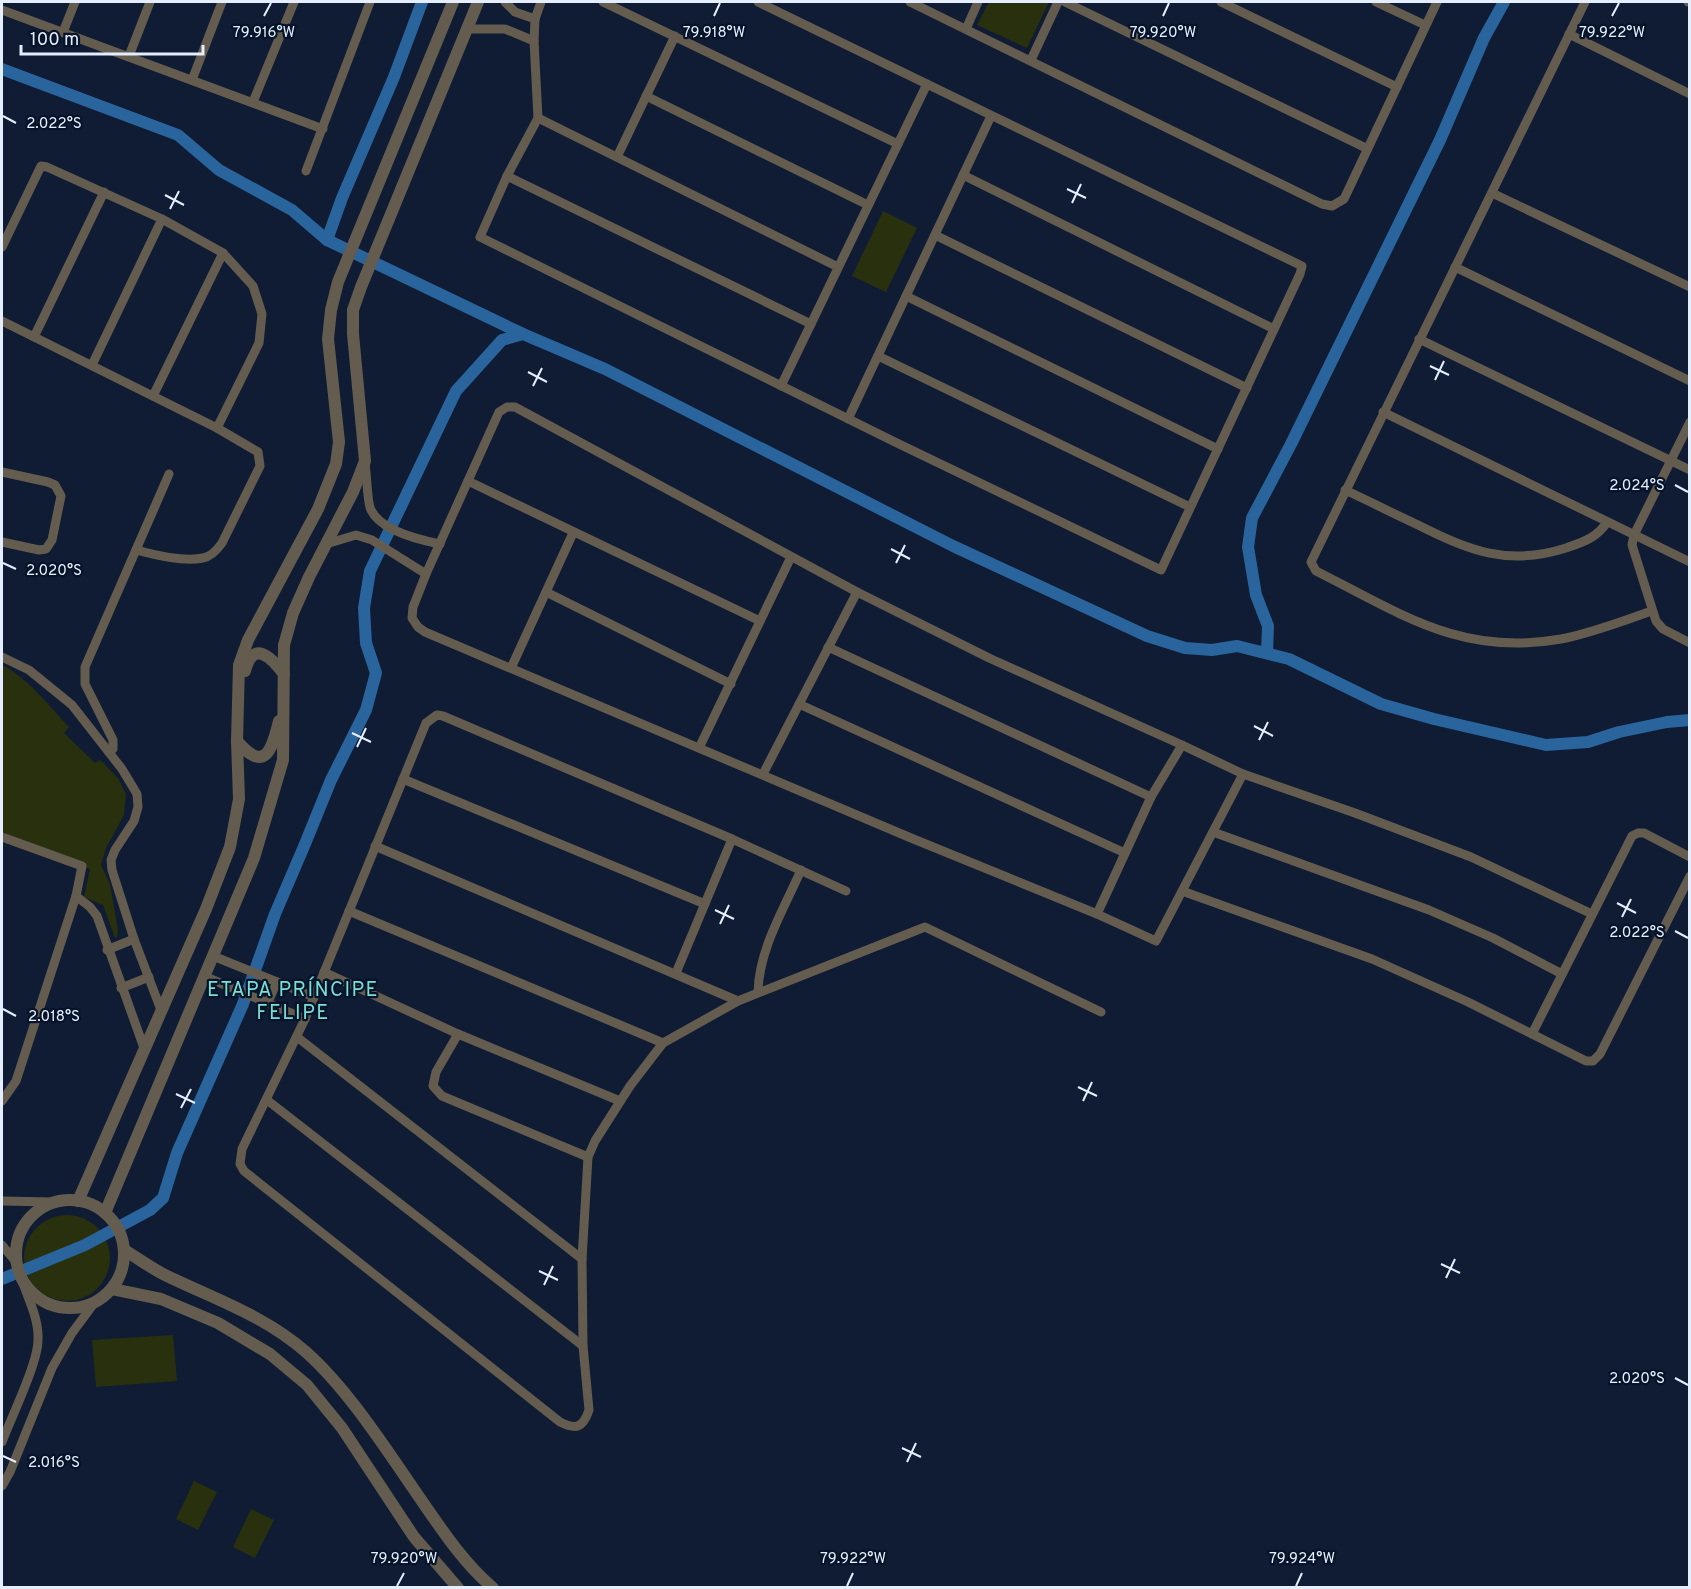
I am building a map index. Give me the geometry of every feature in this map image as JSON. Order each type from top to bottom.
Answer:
[{"type":"street","points":[[6,2],[2,10],[323,129]]},
{"type":"street","points":[[63,32],[75,2]]},
{"type":"street","points":[[129,56],[150,2]]},
{"type":"street","points":[[192,80],[222,2]]},
{"type":"street","points":[[253,102],[294,2]]},
{"type":"street","points":[[306,171],[370,2]]},
{"type":"street","points":[[78,1201],[207,909],[230,847],[239,799],[237,705],[239,665],[248,640],[318,509],[336,464],[339,442],[328,339],[331,310],[338,282],[453,2]]},
{"type":"street","points":[[440,544],[408,537],[382,523],[370,510],[353,334],[353,310],[360,287],[478,2]]},
{"type":"street","points":[[505,2],[515,12],[535,19]]},
{"type":"street","points":[[541,2],[535,19],[534,41],[538,118],[507,176],[480,237],[848,419],[1161,570],[1302,268],[1299,264],[758,2]]},
{"type":"street","points":[[603,2],[898,144]]},
{"type":"street","points":[[910,2],[1322,204],[1332,206],[1344,199],[1366,148],[1437,2]]},
{"type":"street","points":[[966,28],[978,2]]},
{"type":"street","points":[[1031,60],[1058,2]]},
{"type":"street","points":[[1065,2],[1366,148]]},
{"type":"street","points":[[1221,2],[1397,87]]},
{"type":"street","points":[[1376,2],[1425,26]]},
{"type":"street","points":[[1585,2],[1311,562],[1313,569],[1418,623],[1467,638],[1524,643],[1579,634],[1652,612]]},
{"type":"street","points":[[467,29],[504,29],[534,41]]},
{"type":"street","points":[[1569,34],[1689,94]]},
{"type":"street","points":[[617,157],[675,36]]},
{"type":"street","points":[[781,386],[927,84]]},
{"type":"street","points":[[646,96],[868,206]]},
{"type":"street","points":[[848,419],[991,116]]},
{"type":"street","points":[[538,118],[838,267]]},
{"type":"street","points":[[2,248],[41,166],[162,219],[223,253],[253,285],[262,314],[259,343],[217,428]]},
{"type":"street","points":[[963,175],[1274,329]]},
{"type":"street","points":[[507,176],[811,324]]},
{"type":"street","points":[[33,337],[104,192]]},
{"type":"street","points":[[1492,194],[1689,286]]},
{"type":"street","points":[[92,365],[162,219]]},
{"type":"street","points":[[935,235],[1247,388]]},
{"type":"street","points":[[153,396],[223,253]]},
{"type":"street","points":[[1455,267],[1689,381]]},
{"type":"street","points":[[906,296],[1218,449]]},
{"type":"street","points":[[2,321],[254,448],[261,461],[260,466],[222,543],[213,553],[203,558],[160,556],[136,550]]},
{"type":"street","points":[[1419,339],[1689,470]]},
{"type":"street","points":[[878,356],[1190,507]]},
{"type":"street","points":[[1243,774],[1156,941],[1097,914],[911,838],[425,632],[412,618],[413,607],[499,412],[507,407],[515,407],[790,557],[989,658],[1243,774],[1471,857],[1592,914]]},
{"type":"street","points":[[1383,412],[1689,562]]},
{"type":"street","points":[[1689,422],[1634,535],[1632,550],[1656,621],[1663,629],[1689,643]]},
{"type":"street","points":[[105,1213],[254,858],[283,760],[284,645],[293,613],[353,492],[365,461]]},
{"type":"street","points":[[2,472],[48,482],[55,485],[61,496],[52,540],[45,549],[39,550],[2,542]]},
{"type":"street","points":[[109,752],[113,749],[113,740],[85,684],[85,667],[169,474]]},
{"type":"street","points":[[468,481],[760,621]]},
{"type":"street","points":[[1345,490],[1458,545],[1491,554],[1526,557],[1551,553],[1595,536],[1607,522]]},
{"type":"street","points":[[511,668],[573,533]]},
{"type":"street","points":[[326,544],[356,535],[372,540],[426,574]]},
{"type":"street","points":[[699,748],[790,557]]},
{"type":"street","points":[[546,592],[730,684]]},
{"type":"street","points":[[763,774],[857,592]]},
{"type":"street","points":[[828,647],[1151,797]]},
{"type":"street","points":[[237,705],[247,663],[254,654],[261,653],[268,656],[284,674]]},
{"type":"street","points":[[2,657],[29,670],[72,705],[109,752],[137,794],[138,807],[134,821],[115,849],[111,860],[112,870],[134,939],[161,1010]]},
{"type":"street","points":[[237,741],[246,752],[258,759],[269,752],[273,746],[285,697]]},
{"type":"street","points":[[799,704],[1125,852]]},
{"type":"street","points":[[846,891],[732,839],[437,715],[426,723],[305,1019],[242,1149],[240,1164],[244,1171],[560,1422],[570,1426],[579,1426],[586,1420],[589,1410],[583,1346],[582,1259],[588,1157],[595,1141],[620,1101],[663,1043],[758,992],[925,927],[1101,1012]]},
{"type":"street","points":[[1097,914],[1151,797],[1182,745]]},
{"type":"street","points":[[403,778],[705,904]]},
{"type":"street","points":[[1213,832],[1429,910],[1493,938],[1562,974]]},
{"type":"street","points":[[1532,1034],[1630,839],[1635,834],[1644,833],[1689,857]]},
{"type":"street","points":[[2,838],[82,866],[76,896],[16,1081],[2,1101]]},
{"type":"street","points":[[676,973],[732,839]]},
{"type":"street","points":[[375,846],[738,1001]]},
{"type":"street","points":[[758,992],[758,974],[764,954],[801,870]]},
{"type":"street","points":[[1182,891],[1372,959],[1468,1002],[1583,1060],[1590,1061],[1597,1058],[1689,876]]},
{"type":"street","points":[[76,896],[97,916],[107,950],[144,1048]]},
{"type":"street","points":[[349,910],[663,1043]]},
{"type":"street","points":[[107,950],[134,939]]},
{"type":"street","points":[[213,956],[314,997]]},
{"type":"street","points":[[324,972],[458,1034],[620,1101]]},
{"type":"street","points":[[121,988],[149,977]]},
{"type":"street","points":[[206,977],[305,1019]]},
{"type":"street","points":[[268,1002],[277,982]]},
{"type":"street","points":[[458,1034],[436,1072],[433,1086],[442,1096],[588,1157]]},
{"type":"street","points":[[297,1037],[582,1259]]},
{"type":"street","points":[[267,1100],[583,1346]]},
{"type":"street","points":[[2,1201],[78,1201],[105,1213],[118,1230],[124,1250],[122,1271],[111,1289],[95,1302],[72,1333],[52,1368],[10,1472],[2,1486]]},
{"type":"street","points":[[2,1442],[35,1359],[39,1342],[37,1325],[16,1262],[18,1236],[32,1215],[54,1202]]},
{"type":"street","points":[[2,1245],[16,1262]]},
{"type":"street","points":[[124,1250],[165,1275],[229,1303],[276,1329],[306,1352],[334,1380],[450,1541],[476,1573],[493,1587]]},
{"type":"street","points":[[22,1281],[36,1297],[55,1306],[75,1308],[95,1302]]},
{"type":"street","points":[[111,1289],[161,1299],[218,1323],[270,1354],[307,1385],[342,1428],[414,1537],[458,1587]]},
{"type":"green space","points":[[989,2],[1049,2],[1027,48],[977,25]]},
{"type":"green space","points":[[883,211],[917,228],[886,292],[852,276]]},
{"type":"green space","points":[[2,665],[21,677],[38,693],[69,727],[64,733],[95,763],[100,760],[118,778],[126,794],[124,815],[106,848],[101,865],[110,884],[118,930],[115,938],[103,905],[84,897],[90,869],[2,835]]},
{"type":"green space","points":[[67,1215],[91,1222],[103,1234],[110,1258],[103,1282],[91,1294],[67,1301],[43,1294],[31,1282],[24,1258],[31,1234],[43,1222]]},
{"type":"green space","points":[[173,1335],[177,1381],[96,1387],[92,1340]]},
{"type":"green space","points":[[194,1481],[217,1492],[198,1530],[176,1519]]},
{"type":"green space","points":[[251,1509],[274,1520],[255,1558],[233,1547]]},
{"type":"waterway","points":[[327,240],[422,2]]},
{"type":"waterway","points":[[1267,653],[1268,626],[1256,595],[1248,547],[1252,518],[1291,444],[1440,140],[1484,38],[1504,2]]},
{"type":"waterway","points":[[2,69],[178,135],[219,170],[292,210],[327,240],[523,334]]},
{"type":"waterway","points":[[2,1279],[85,1245],[150,1210],[163,1198],[177,1153],[243,1004],[275,914],[331,780],[366,710],[376,673],[366,643],[364,608],[370,571],[456,391],[502,340],[523,334],[605,369],[953,546],[1147,636],[1185,648],[1212,650],[1237,646],[1289,659],[1381,704],[1546,745],[1588,742],[1619,732],[1667,722],[1690,720]]},
{"type":"district","name":"ETAPA PRÍNCIPE FELIPE","points":[[293,1002]]}]
